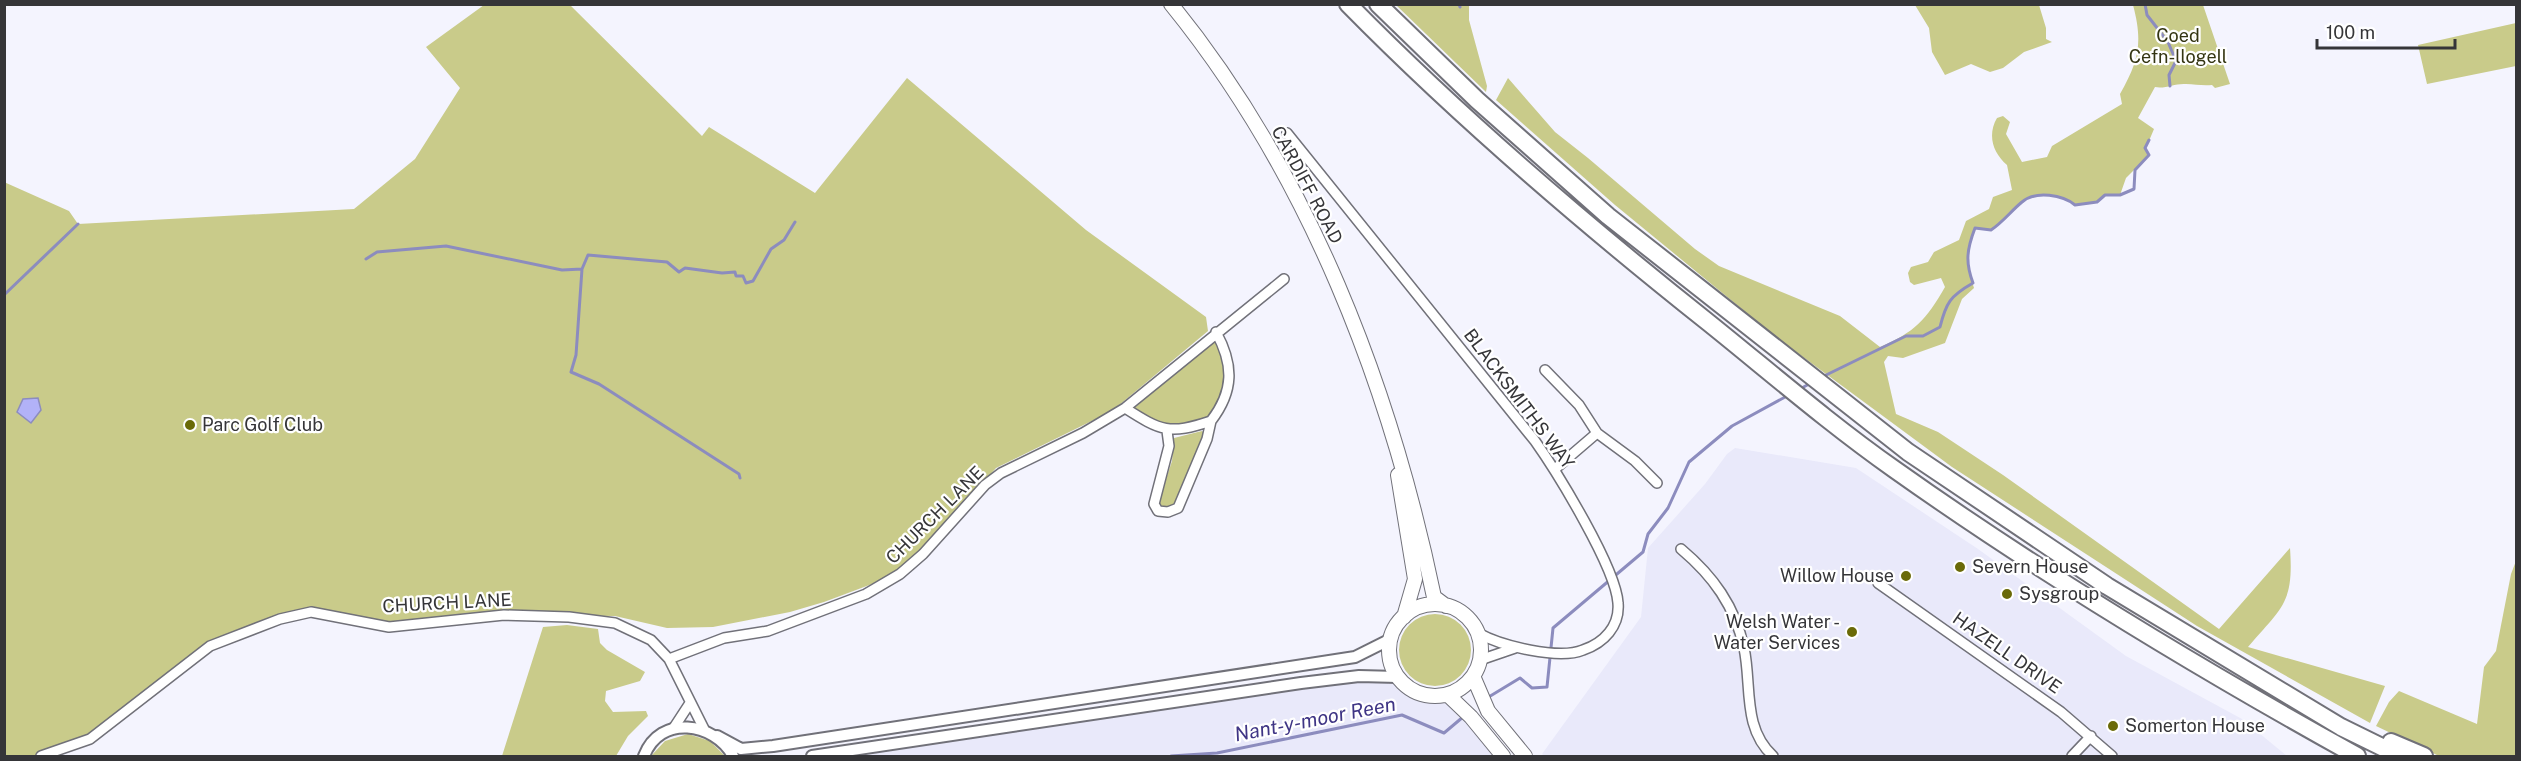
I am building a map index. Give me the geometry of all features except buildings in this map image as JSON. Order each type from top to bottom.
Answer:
[{"type":"highway","points":[[1348,4],[1469,121],[1593,231],[1891,467],[2052,577],[2342,756]]},
{"type":"highway","points":[[1378,4],[1481,103],[1608,216],[1908,452],[2107,586],[2341,727],[2400,756]]},
{"type":"highway","points":[[2235,689],[2357,756]]},
{"type":"highway","points":[[2284,693],[2424,756]]},
{"type":"main road","name":"CARDIFF ROAD","points":[[1171,4],[1194,33],[1246,111],[1312,224],[1359,338],[1392,434],[1416,511],[1434,597],[1446,606]]},
{"type":"main road","name":"CARDIFF ROAD","points":[[1392,434],[1415,579],[1404,617]]},
{"type":"main road","points":[[1424,606],[1446,606],[1459,611],[1470,621],[1478,633],[1480,660],[1473,676],[1462,688],[1448,695],[1432,696],[1416,693],[1398,677],[1390,659],[1391,639],[1404,617],[1424,606]]},
{"type":"main road","points":[[1473,676],[1488,711],[1525,756]]},
{"type":"main road","points":[[1448,695],[1471,717],[1503,756]]},
{"type":"street","name":"BLACKSMITHS WAY","points":[[1287,133],[1328,181],[1555,469],[1605,566],[1618,603],[1611,632],[1600,642],[1571,655],[1495,642],[1478,633]]},
{"type":"street","name":"CHURCH LANE","points":[[669,659],[724,638],[768,631],[866,594],[900,574],[923,554],[985,485],[1001,473],[1083,433],[1125,408],[1284,279]]},
{"type":"street","points":[[1167,431],[1169,446],[1154,504],[1158,511],[1168,512],[1178,508],[1207,440],[1211,421],[1228,392],[1231,376],[1229,361],[1216,332]]},
{"type":"street","points":[[1545,370],[1579,405],[1597,433],[1635,461],[1658,483]]},
{"type":"street","points":[[1125,408],[1167,431],[1178,431],[1211,421]]},
{"type":"street","points":[[1555,469],[1597,433]]},
{"type":"street","points":[[1681,549],[1712,578],[1734,615],[1746,655],[1752,718],[1758,738],[1773,756]]},
{"type":"street","name":"HAZELL DRIVE","points":[[1878,583],[2052,705],[2112,756]]},
{"type":"street","name":"CHURCH LANE","points":[[41,756],[90,739],[210,646],[280,619],[311,612],[388,627],[504,615],[569,617],[615,623],[651,640],[669,659],[704,729]]},
{"type":"street","points":[[644,756],[657,737],[673,729],[688,727],[704,729],[741,749],[773,746],[1354,657],[1391,639]]},
{"type":"street","name":"BLACKSMITHS WAY","points":[[1480,660],[1499,651],[1520,647]]},
{"type":"street","points":[[812,756],[1301,683],[1359,676],[1398,677]]},
{"type":"street","points":[[673,729],[690,704]]},
{"type":"street","points":[[717,736],[733,756]]},
{"type":"street","points":[[2072,756],[2091,736]]},
{"type":"shaded area","points":[[1735,448],[1856,468],[1978,549],[2126,656],[2242,719],[2287,756],[1544,756],[1542,754],[1641,617],[1648,548],[1705,484],[1727,454]]},
{"type":"shaded area","points":[[1398,677],[1417,693],[1432,696],[1448,695],[1503,756],[812,756],[1301,683]]},
{"type":"green space","points":[[484,5],[570,5],[702,136],[709,127],[815,193],[907,78],[1086,230],[1206,317],[1208,331],[1112,411],[996,468],[943,528],[903,567],[872,584],[824,602],[790,612],[713,627],[667,628],[615,616],[504,615],[389,627],[311,612],[210,646],[90,739],[41,756],[5,756],[4,182],[69,211],[78,224],[354,209],[415,159],[460,88],[426,47]]},
{"type":"green space","points":[[1396,5],[1469,5],[1469,20],[1487,86],[1486,92]]},
{"type":"green space","points":[[1915,5],[2039,5],[2046,28],[2046,39],[2052,42],[2024,52],[2003,68],[1990,72],[1971,64],[1945,75],[1932,52],[1929,28]]},
{"type":"green space","name":"Coed Cefn-llogell","points":[[2133,5],[2203,5],[2230,84],[2215,88],[2212,85],[2182,84],[2155,87],[2138,118],[2154,129],[2146,148],[2149,155],[2126,178],[2120,195],[2105,195],[2097,202],[2075,205],[2057,196],[2035,196],[2022,202],[1991,230],[1975,228],[1968,258],[1974,288],[1962,299],[1945,343],[1903,358],[1888,356],[1884,362],[1896,414],[1938,432],[2003,475],[2219,629],[2290,548],[2290,581],[2283,604],[2248,647],[2385,686],[2370,723],[2197,626],[1952,467],[1776,337],[1615,205],[1496,100],[1508,78],[1555,132],[1695,249],[1719,266],[1840,316],[1880,347],[1902,336],[1918,324],[1932,308],[1945,287],[1941,278],[1914,285],[1910,282],[1908,273],[1911,267],[1928,262],[1934,252],[1959,240],[1966,221],[1989,209],[1993,197],[2012,190],[2007,165],[1998,155],[1993,143],[1992,131],[1997,118],[2003,116],[2010,122],[2006,134],[2022,162],[2047,157],[2052,146],[2122,104],[2120,94],[2135,61],[2137,51],[2138,30]]},
{"type":"green space","points":[[2516,23],[2516,66],[2427,84],[2418,45]]},
{"type":"green space","points":[[1213,342],[1219,344],[1228,383],[1213,415],[1200,423],[1165,427],[1133,409]]},
{"type":"green space","points":[[1202,431],[1205,434],[1175,508],[1161,507],[1158,503],[1172,461],[1174,438]]},
{"type":"green space","points":[[2516,561],[2516,756],[2439,756],[2376,726],[2389,702],[2399,691],[2477,724],[2484,667],[2496,651],[2511,574]]},
{"type":"green space","points":[[1435,614],[1455,620],[1465,630],[1471,650],[1465,670],[1455,680],[1435,686],[1415,680],[1405,670],[1399,650],[1405,630],[1415,620]]},
{"type":"green space","points":[[567,625],[598,629],[600,643],[607,650],[645,672],[640,681],[606,691],[605,701],[613,712],[646,711],[648,716],[628,736],[616,756],[502,756],[543,627]]},
{"type":"green space","points":[[688,734],[710,741],[725,756],[651,756],[665,741]]},
{"type":"water","points":[[38,398],[41,410],[31,423],[17,412],[23,399]]},
{"type":"waterway","points":[[2145,4],[2147,15],[2168,42],[2176,61],[2169,75],[2170,86]]},
{"type":"waterway","points":[[1822,377],[1906,336],[1923,336],[1940,327],[1950,301],[1973,283],[1968,255],[1975,228],[1991,230],[2022,202],[2034,196],[2057,196],[2075,205],[2097,202],[2105,195],[2120,195],[2134,189],[2135,170],[2149,155],[2145,148],[2149,140]]},
{"type":"waterway","points":[[366,259],[377,252],[446,246],[562,270],[582,269],[588,255],[667,262],[679,272],[685,268],[722,273],[735,272],[736,276],[743,276],[746,283],[753,281],[771,249],[784,240],[795,222]]},
{"type":"waterway","points":[[4,295],[78,224]]},
{"type":"waterway","points":[[582,269],[576,355],[571,372],[599,384],[739,474],[740,478]]},
{"type":"waterway","points":[[1798,390],[1811,383]]},
{"type":"waterway","points":[[1487,698],[1520,678],[1532,688],[1547,687],[1553,628],[1643,552],[1648,534],[1668,508],[1689,462],[1732,426],[1787,396]]},
{"type":"waterway","name":"Nant-y-moor Reen","points":[[1171,756],[1217,753],[1402,715],[1444,733],[1463,717]]},
{"type":"place","name":"Parc Golf Club","points":[[190,425]]},
{"type":"place","name":"Severn House","points":[[1960,567]]},
{"type":"place","name":"Willow House","points":[[1906,576]]},
{"type":"place","name":"Sysgroup","points":[[2007,594]]},
{"type":"place","name":"Welsh Water - Water Services","points":[[1852,632]]},
{"type":"place","name":"Somerton House","points":[[2113,726]]}]
